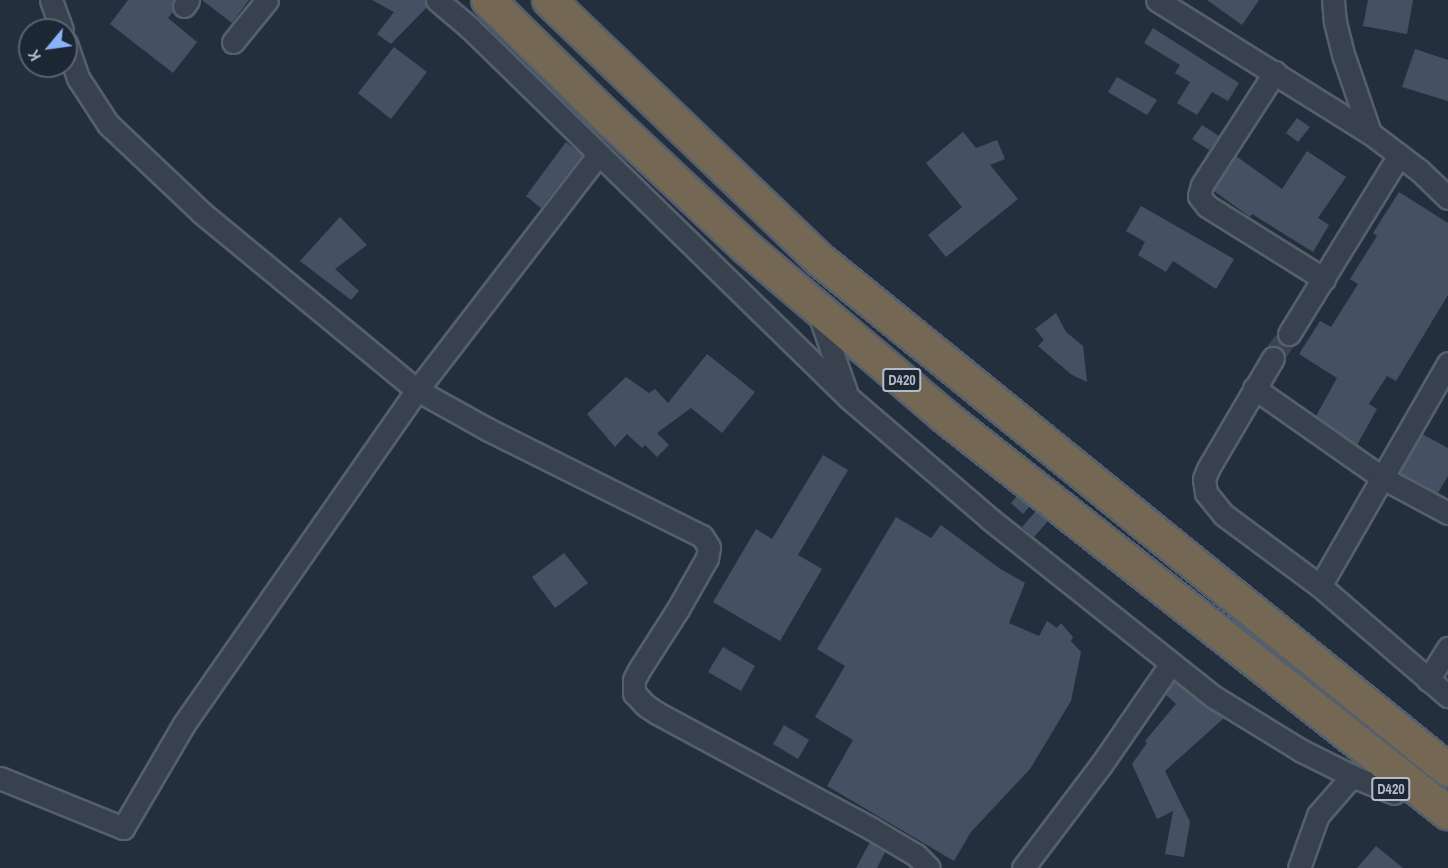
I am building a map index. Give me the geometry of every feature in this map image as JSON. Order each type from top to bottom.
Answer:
[{"type":"highway","name":"D420","points":[[488,0],[740,241],[944,416],[1343,730],[1394,793],[1448,838]]},
{"type":"highway","name":"D420","points":[[549,0],[819,259],[1378,715],[1430,735],[1448,747]]},
{"type":"highway","points":[[1378,715],[1448,770]]},
{"type":"highway","points":[[1343,730],[1448,813]]},
{"type":"street","points":[[51,0],[58,18]]},
{"type":"street","points":[[233,42],[267,0]]},
{"type":"street","points":[[437,0],[469,27],[849,398],[990,519],[1170,665],[1264,730],[1352,776],[1394,793]]},
{"type":"street","points":[[1157,0],[1371,133],[1420,171],[1448,198]]},
{"type":"street","points":[[1333,0],[1344,57],[1371,133]]},
{"type":"street","points":[[1275,72],[1202,185],[1199,196],[1207,206],[1324,279]]},
{"type":"street","points":[[78,78],[108,124],[202,213],[417,390],[487,429],[702,536],[709,547],[707,558],[639,670],[634,680],[633,693],[657,713],[898,844],[916,855],[929,868]]},
{"type":"street","points":[[0,778],[123,828],[184,724],[417,390],[599,154]]},
{"type":"street","points":[[1289,334],[1399,155]]},
{"type":"street","points":[[1420,171],[1448,178]]},
{"type":"street","points":[[817,307],[849,398]]},
{"type":"street","points":[[1273,358],[1208,469],[1204,479],[1206,493],[1224,514],[1320,586],[1448,696]]},
{"type":"street","points":[[1320,586],[1448,363]]},
{"type":"street","points":[[1254,388],[1381,477],[1448,513]]},
{"type":"street","points":[[1428,680],[1448,648]]},
{"type":"street","points":[[1023,868],[1101,765],[1170,665]]},
{"type":"street","points":[[1299,868],[1318,815],[1352,776]]},
{"type":"building","points":[[128,0],[173,0],[173,12],[168,18],[197,42],[173,73],[110,24]]},
{"type":"building","points":[[202,0],[249,0],[232,23]]},
{"type":"building","points":[[372,0],[425,0],[427,7],[391,44],[377,34],[394,12]]},
{"type":"building","points":[[1207,0],[1259,0],[1242,25]]},
{"type":"building","points":[[1368,0],[1413,0],[1407,34],[1363,26]]},
{"type":"building","points":[[1153,28],[1239,83],[1228,101],[1212,92],[1197,115],[1177,103],[1190,82],[1175,73],[1180,65],[1144,43]]},
{"type":"building","points":[[394,47],[427,72],[391,119],[358,93]]},
{"type":"building","points":[[1415,49],[1448,60],[1448,101],[1402,87]]},
{"type":"building","points":[[1117,77],[1157,100],[1147,115],[1108,92]]},
{"type":"building","points":[[1297,118],[1310,127],[1298,142],[1286,133]]},
{"type":"building","points":[[1202,125],[1219,136],[1209,150],[1192,139]]},
{"type":"building","points":[[963,132],[976,148],[997,140],[1005,159],[990,165],[1018,199],[946,257],[928,235],[962,207],[926,163]]},
{"type":"building","points":[[566,142],[582,155],[541,208],[526,196]]},
{"type":"building","points":[[1307,151],[1346,177],[1318,218],[1329,225],[1313,252],[1252,214],[1250,217],[1214,191],[1236,156],[1282,189]]},
{"type":"building","points":[[1399,192],[1448,223],[1448,295],[1396,381],[1387,376],[1369,404],[1377,409],[1357,445],[1316,416],[1337,378],[1299,354],[1320,321],[1331,327],[1358,284],[1350,279],[1377,236],[1373,233]]},
{"type":"building","points":[[1141,206],[1234,259],[1216,289],[1173,261],[1166,272],[1138,255],[1145,242],[1126,231]]},
{"type":"building","points":[[340,217],[367,245],[335,269],[359,291],[351,300],[300,261]]},
{"type":"building","points":[[1056,313],[1066,332],[1083,346],[1087,382],[1072,375],[1038,346],[1044,340],[1035,329]]},
{"type":"building","points":[[1276,335],[1282,344],[1289,347],[1284,353],[1279,347],[1268,346]]},
{"type":"building","points":[[707,354],[755,392],[722,433],[691,408],[657,433],[669,445],[657,457],[645,445],[642,448],[627,434],[615,447],[587,414],[626,377],[649,393],[655,389],[668,403]]},
{"type":"building","points":[[1422,434],[1448,448],[1448,476],[1438,493],[1400,473]]},
{"type":"building","points":[[823,455],[848,470],[798,555],[822,569],[780,641],[713,602],[756,529],[772,539]]},
{"type":"building","points":[[1017,496],[1030,506],[1023,514],[1011,503]]},
{"type":"building","points":[[1036,511],[1048,521],[1034,537],[1022,527]]},
{"type":"building","points":[[896,517],[931,538],[941,525],[999,568],[1025,583],[1009,623],[1039,636],[1047,621],[1057,628],[1061,623],[1073,637],[1071,641],[1081,652],[1071,701],[1030,769],[971,832],[954,861],[827,786],[853,740],[815,717],[845,666],[817,649]]},
{"type":"building","points":[[564,553],[588,583],[555,608],[532,577]]},
{"type":"building","points":[[723,647],[755,666],[741,691],[708,672]]},
{"type":"building","points":[[1174,682],[1224,718],[1165,771],[1190,822],[1184,857],[1165,854],[1173,811],[1157,819],[1132,764],[1147,743],[1145,741],[1176,704],[1165,694]]},
{"type":"building","points":[[784,725],[809,740],[798,759],[773,744]]},
{"type":"building","points":[[870,842],[885,852],[877,868],[856,868]]},
{"type":"building","points":[[1376,846],[1403,868],[1357,868]]},
{"type":"tunnel","points":[[1273,358],[1289,334]]}]
